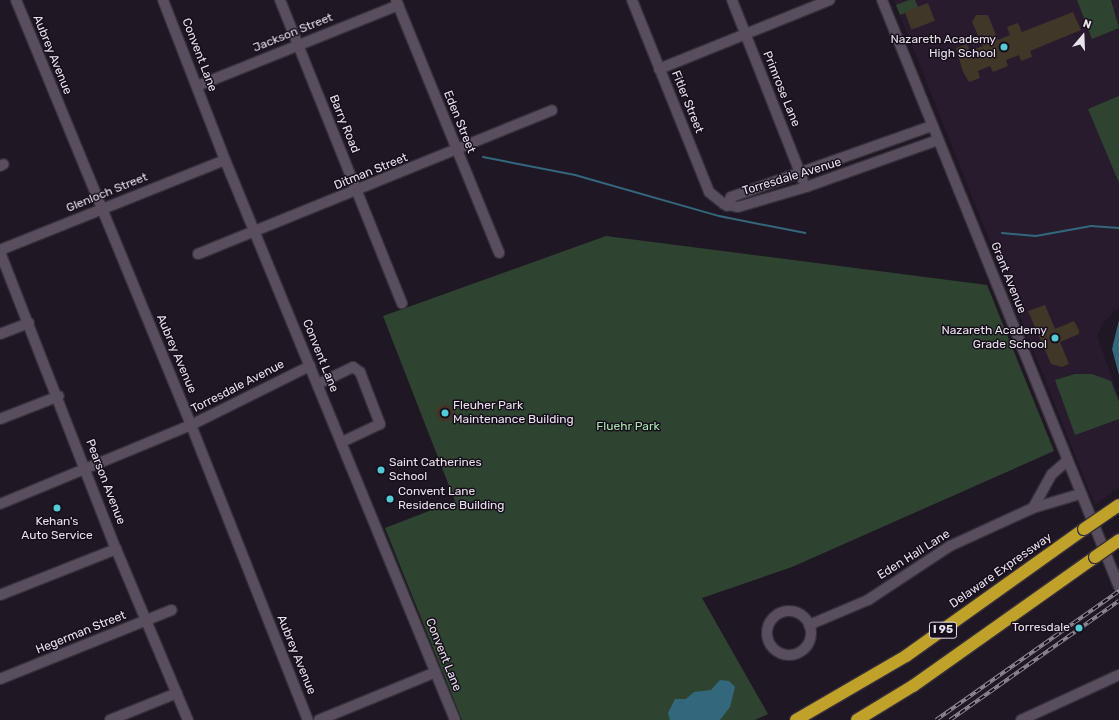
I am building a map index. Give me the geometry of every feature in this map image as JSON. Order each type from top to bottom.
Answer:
[{"type":"highway","name":"Delaware Expressway","points":[[796,720],[906,656],[1119,505]]},
{"type":"highway","name":"I 95","points":[[857,720],[913,686],[1119,540]]},
{"type":"street","name":"Aubrey Avenue","points":[[16,0],[191,425],[308,720]]},
{"type":"street","name":"Convent Lane","points":[[164,0],[225,160],[257,231],[310,366],[455,720]]},
{"type":"street","name":"Barry Road","points":[[280,0],[402,303]]},
{"type":"street","name":"Fitler Street","points":[[632,0],[709,192],[728,206]]},
{"type":"street","name":"Primrose Lane","points":[[732,0],[806,187]]},
{"type":"street","points":[[659,69],[830,0]]},
{"type":"street","name":"Grant Avenue","points":[[882,0],[1119,588]]},
{"type":"street","name":"Jackson Street","points":[[197,86],[397,3]]},
{"type":"street","name":"Eden Street","points":[[397,3],[456,152],[499,253]]},
{"type":"street","name":"Ditman Street","points":[[198,254],[456,152],[462,146],[552,110]]},
{"type":"street","name":"Torresdale Avenue","points":[[932,126],[731,198],[728,206],[738,207],[806,187],[938,140]]},
{"type":"street","name":"Glenloch Street","points":[[0,251],[225,160]]},
{"type":"street","name":"Pearson Avenue","points":[[0,251],[58,396],[116,549],[148,620],[188,720]]},
{"type":"street","points":[[0,334],[29,323]]},
{"type":"street","name":"Torresdale Avenue","points":[[0,504],[191,425],[310,366]]},
{"type":"street","points":[[318,384],[353,367],[360,372],[380,424],[342,442]]},
{"type":"street","points":[[0,419],[58,396]]},
{"type":"street","points":[[1033,508],[1052,474],[1067,461]]},
{"type":"street","name":"Eden Hall Lane","points":[[809,625],[868,600],[950,546],[1033,508],[1080,494]]},
{"type":"street","points":[[0,595],[116,549]]},
{"type":"street","name":"Hegerman Street","points":[[0,679],[172,610]]},
{"type":"street","points":[[783,612],[801,614],[809,625],[809,643],[799,652],[782,654],[769,641],[770,623],[783,612]]},
{"type":"street","points":[[319,720],[436,672]]},
{"type":"street","points":[[1021,720],[1119,675]]},
{"type":"street","points":[[110,720],[177,692]]},
{"type":"shaded area","points":[[894,0],[1119,0],[1119,307],[1103,323],[1097,336],[1119,398],[1119,487],[1095,505]]},
{"type":"green space","points":[[909,0],[915,0],[918,7],[900,15],[896,5]]},
{"type":"green space","points":[[1077,0],[1111,0],[1119,28],[1092,39]]},
{"type":"green space","points":[[1119,96],[1119,183],[1088,109]]},
{"type":"green space","name":"Fluehr Park","points":[[606,236],[987,285],[1054,451],[792,567],[702,598],[768,714],[755,720],[462,720],[385,528],[455,501],[383,316]]},
{"type":"green space","points":[[1075,374],[1092,374],[1111,381],[1119,402],[1119,419],[1075,435],[1055,380]]},
{"type":"water","points":[[1119,320],[1119,375],[1112,349]]},
{"type":"water","points":[[720,680],[729,681],[735,687],[730,707],[720,720],[670,720],[668,713],[675,699],[686,699],[694,692],[711,690]]},
{"type":"building","points":[[928,3],[935,21],[911,30],[905,12]]},
{"type":"building","name":"Nazareth Academy High School","points":[[1073,12],[1081,30],[1030,51],[1032,57],[1021,61],[1019,55],[1006,60],[1008,66],[993,72],[990,66],[978,71],[980,78],[969,82],[963,72],[956,48],[967,44],[970,51],[983,46],[972,22],[976,15],[988,15],[998,40],[1010,35],[1007,27],[1018,23],[1022,32]]},
{"type":"building","name":"Nazareth Academy Grade School","points":[[1045,305],[1055,329],[1074,321],[1079,330],[1079,334],[1060,342],[1069,364],[1062,367],[1051,364],[1028,311]]},
{"type":"building","name":"Fleuher Park Maintenance Building","points":[[445,404],[451,407],[454,413],[451,419],[445,422],[439,419],[436,413],[439,407]]},
{"type":"waterway","points":[[483,157],[575,175],[719,216],[805,233]]},
{"type":"waterway","points":[[1002,233],[1036,236],[1091,226],[1119,228]]},
{"type":"railway","points":[[936,720],[1119,591]]},
{"type":"railway","points":[[950,720],[1119,601]]},
{"type":"place","name":"Nazareth Academy High School","points":[[1004,47]]},
{"type":"place","name":"Nazareth Academy Grade School","points":[[1055,338]]},
{"type":"place","name":"Fleuher Park Maintenance Building","points":[[445,413]]},
{"type":"place","name":"Saint Catherines School","points":[[381,470]]},
{"type":"place","name":"Convent Lane Residence Building","points":[[390,499]]},
{"type":"place","name":"Kehan's Auto Service","points":[[57,508]]},
{"type":"place","name":"Torresdale","points":[[1079,628]]}]
